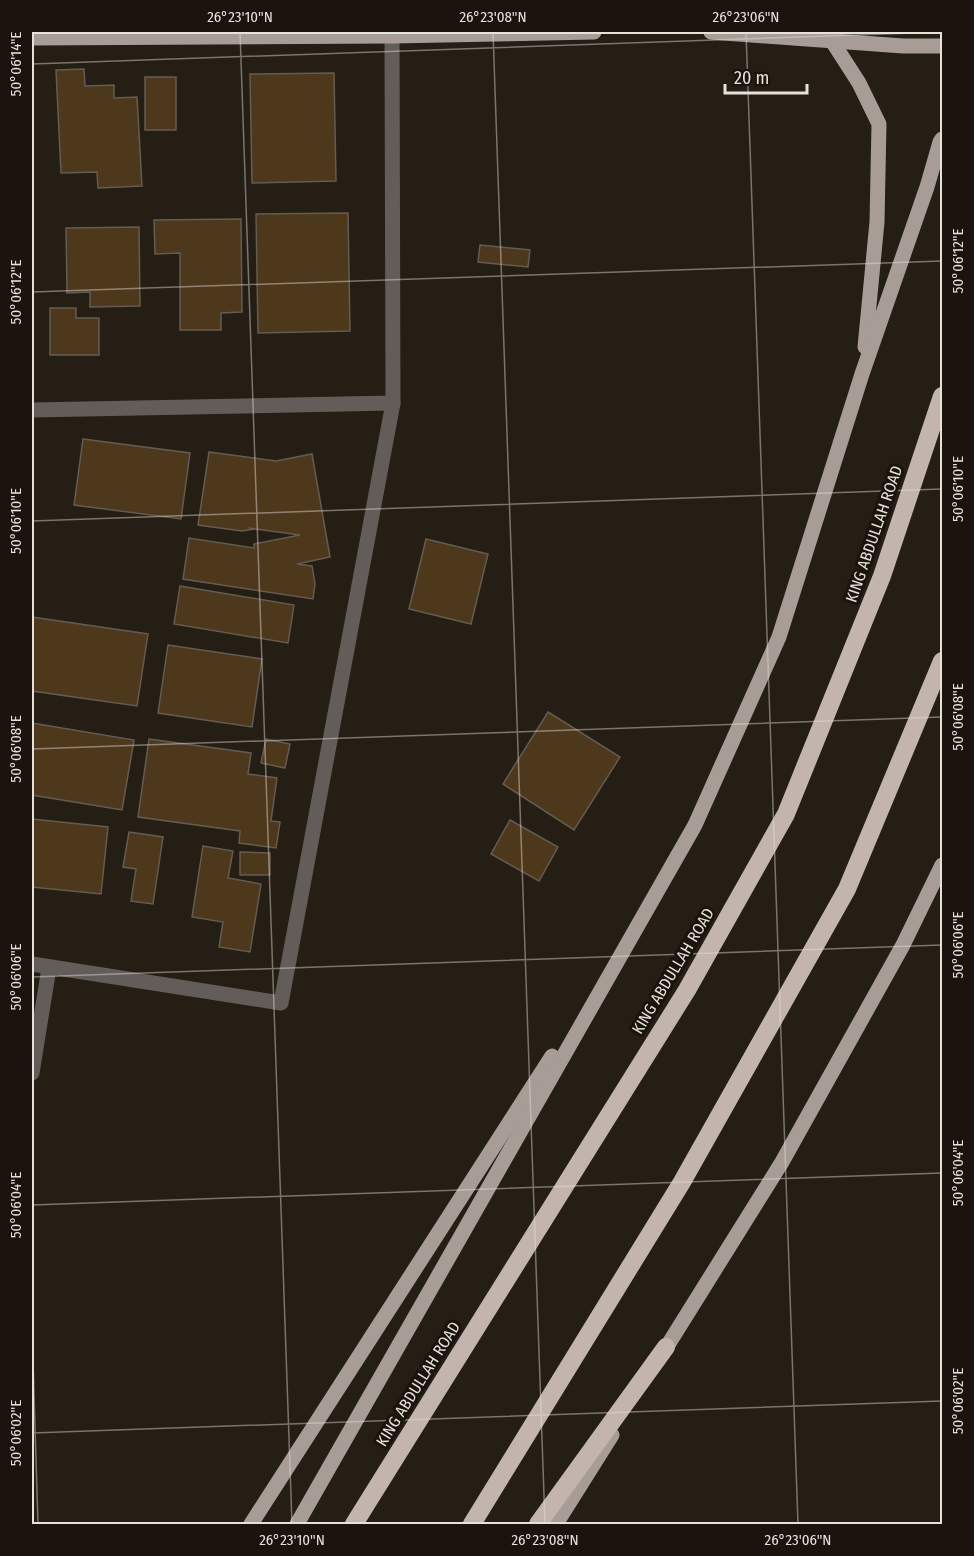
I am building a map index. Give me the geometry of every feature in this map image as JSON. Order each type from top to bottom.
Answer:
[{"type":"highway","name":"KING ABDULLAH ROAD","points":[[354,1524],[680,1000],[786,814],[882,576],[942,396]]},
{"type":"highway","points":[[472,1524],[682,1182],[847,889],[942,661]]},
{"type":"highway","points":[[538,1524],[666,1347]]},
{"type":"main road","points":[[32,38],[392,36],[594,32]]},
{"type":"main road","points":[[711,32],[903,46],[942,46]]},
{"type":"main road","points":[[832,41],[859,83],[879,124],[877,222],[862,374]]},
{"type":"main road","points":[[297,1524],[695,825],[779,637],[862,374],[942,139]]},
{"type":"main road","points":[[556,1524],[782,1162],[903,945],[942,865]]},
{"type":"main road","points":[[251,1524],[645,913]]},
{"type":"street","points":[[32,964],[281,1003],[393,403],[392,36]]},
{"type":"street","points":[[32,410],[393,403]]},
{"type":"street","points":[[32,1073],[49,968]]},
{"type":"building","points":[[84,69],[85,86],[114,85],[114,98],[137,97],[142,186],[98,188],[97,172],[61,173],[56,70]]},
{"type":"building","points":[[334,73],[336,181],[252,183],[250,74]]},
{"type":"building","points":[[145,77],[176,77],[176,130],[145,130]]},
{"type":"building","points":[[348,213],[350,331],[258,333],[256,214]]},
{"type":"building","points":[[241,219],[242,312],[221,313],[221,330],[180,330],[180,253],[155,254],[154,220]]},
{"type":"building","points":[[139,227],[140,306],[90,307],[90,292],[67,293],[66,228]]},
{"type":"building","points":[[480,245],[530,250],[528,267],[478,262]]},
{"type":"building","points":[[50,308],[76,308],[76,318],[99,318],[99,355],[50,355]]},
{"type":"building","points":[[83,439],[190,453],[181,519],[74,505]]},
{"type":"building","points":[[209,452],[276,461],[312,454],[330,557],[297,564],[312,566],[315,584],[313,599],[183,579],[189,538],[254,548],[254,544],[300,535],[249,528],[255,529],[242,531],[198,525]]},
{"type":"building","points":[[426,539],[488,554],[471,624],[409,609]]},
{"type":"building","points":[[180,586],[294,605],[288,643],[174,624]]},
{"type":"building","points":[[32,617],[148,634],[137,706],[32,691]]},
{"type":"building","points":[[168,645],[262,659],[252,727],[158,713]]},
{"type":"building","points":[[548,712],[620,757],[574,830],[503,784]]},
{"type":"building","points":[[32,723],[134,740],[122,810],[32,795]]},
{"type":"building","points":[[149,739],[251,753],[248,774],[277,778],[271,821],[280,822],[276,848],[239,843],[240,831],[138,817]]},
{"type":"building","points":[[266,739],[290,744],[285,768],[261,763]]},
{"type":"building","points":[[32,819],[108,827],[101,894],[32,887]]},
{"type":"building","points":[[510,820],[558,847],[539,881],[491,854]]},
{"type":"building","points":[[129,832],[163,837],[153,904],[131,901],[136,869],[123,867]]},
{"type":"building","points":[[203,846],[233,851],[228,878],[261,884],[250,952],[219,947],[223,922],[192,917]]},
{"type":"building","points":[[240,852],[270,853],[270,875],[240,875]]}]
